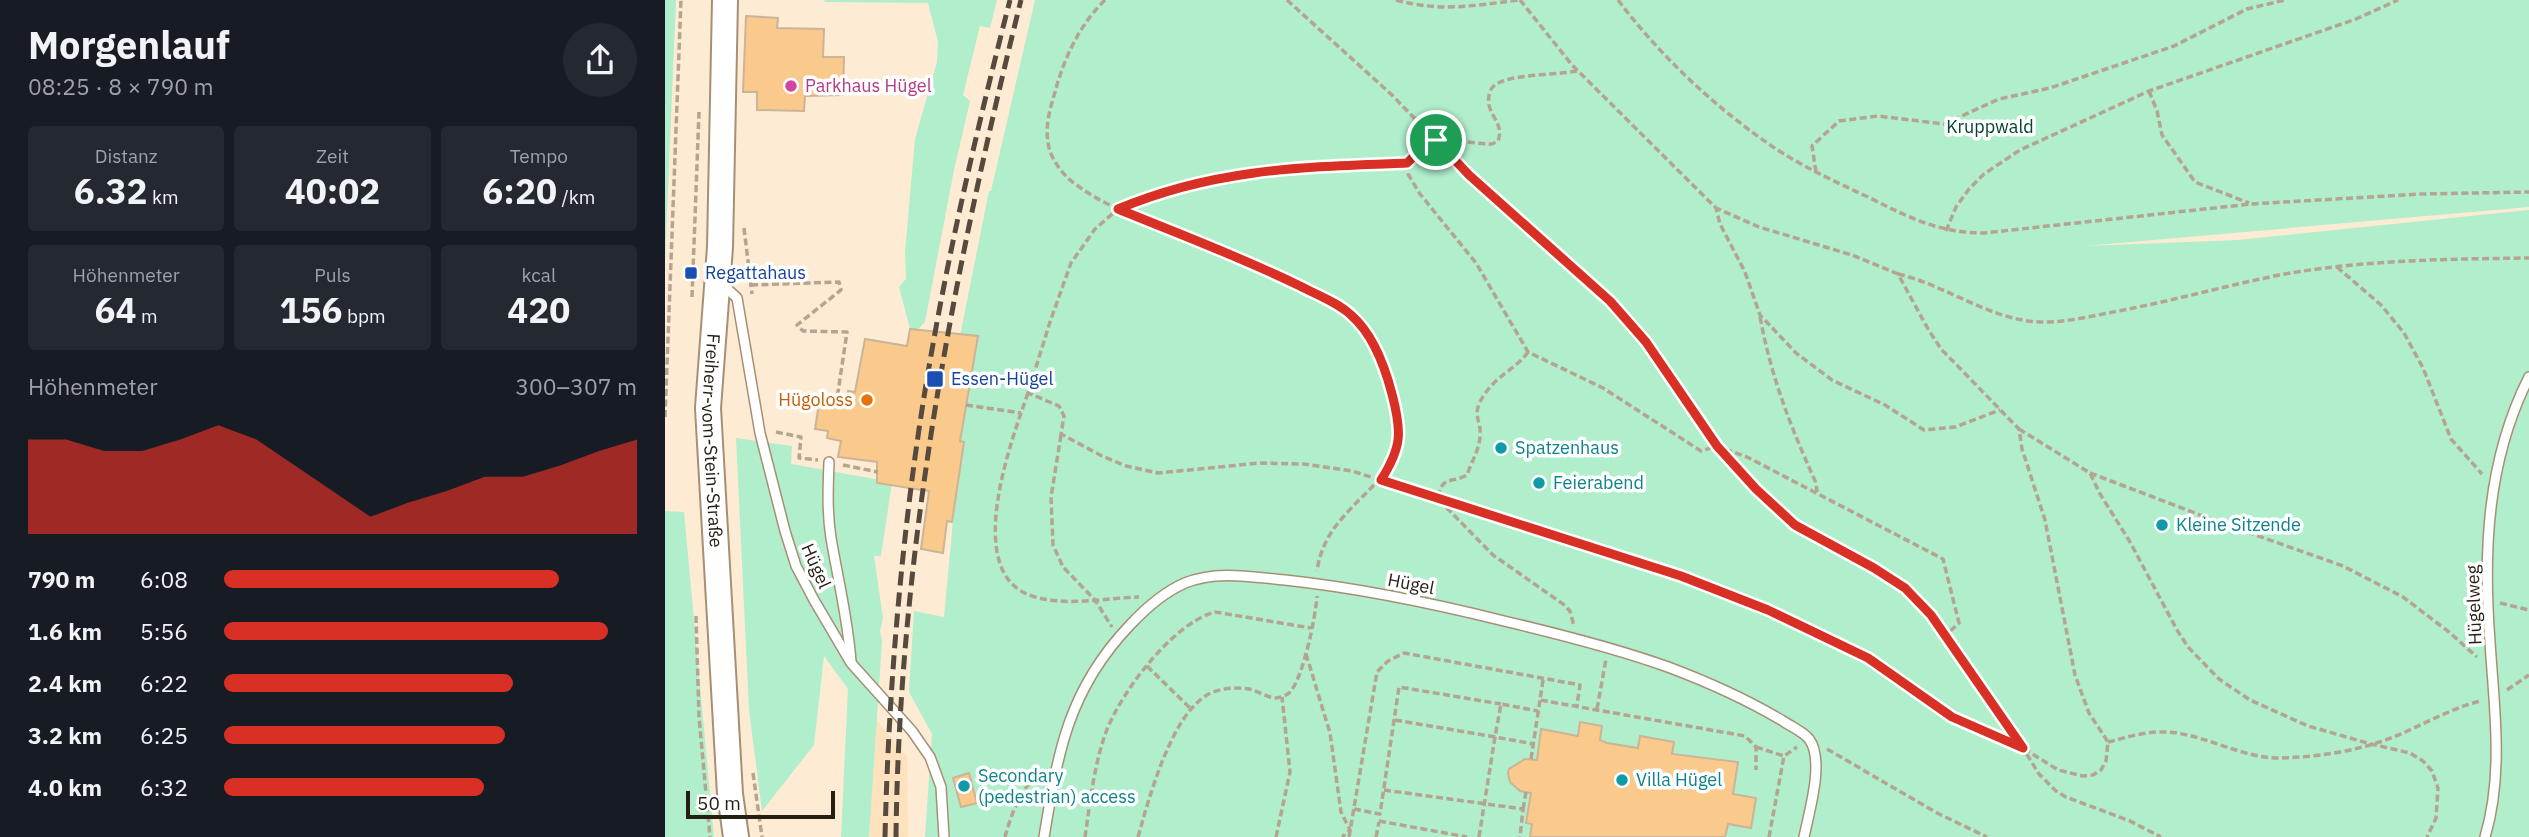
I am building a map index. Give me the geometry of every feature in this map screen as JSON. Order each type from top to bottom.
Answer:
[{"type":"main road","name":"Freiherr-vom-Stein-Straße","points":[[725,0],[718,280],[708,420],[730,794],[736,837]]},
{"type":"lane","name":"Hügel","points":[[718,280],[737,298],[760,433],[796,566],[851,663],[912,731],[930,757],[941,786],[944,837]]},
{"type":"lane","name":"Hügelweg","points":[[2484,837],[2495,783],[2498,748],[2488,600],[2488,524],[2503,439],[2529,377]]},
{"type":"lane","points":[[829,462],[827,500],[831,537],[848,626],[851,663]]},
{"type":"lane","name":"Hügel","points":[[1044,837],[1055,771],[1072,710],[1099,661],[1118,637],[1161,597],[1185,583],[1208,577],[1237,576],[1317,583],[1455,609],[1574,639],[1705,681],[1745,699],[1809,738]]},
{"type":"lane","points":[[1804,837],[1817,758],[1809,738]]},
{"type":"path","points":[[665,416],[681,0]]},
{"type":"path","points":[[1105,0],[1088,20],[1066,59],[1049,114],[1048,141],[1052,155],[1066,177],[1118,209],[1260,267],[1335,303],[1352,315],[1371,339],[1389,381],[1399,437],[1395,457],[1381,480],[1355,503],[1331,532],[1319,560],[1316,606],[1306,653],[1294,687],[1288,694],[1275,698],[1249,689],[1228,688],[1208,694],[1191,709],[1178,728],[1153,787],[1138,837]]},
{"type":"path","points":[[1287,0],[1382,86],[1469,175],[1610,301],[1646,342],[1717,446],[1756,489],[1795,525],[1905,588],[1946,635],[2039,774],[2056,791],[2130,821],[2161,837]]},
{"type":"path","points":[[1396,0],[1439,9],[1519,0],[1577,71],[1716,208],[1759,227],[1852,255],[1996,311],[2037,322],[2092,316],[2277,276],[2337,267],[2397,261],[2529,258]]},
{"type":"path","points":[[1618,0],[1671,61],[1714,102],[1773,147],[1816,172],[1923,224],[1946,231],[1984,233],[2251,204],[2421,194],[2529,192]]},
{"type":"path","points":[[1816,172],[1812,146],[1839,121],[1878,116],[1944,124],[1999,99],[2050,88],[2174,46],[2247,9],[2285,0]]},
{"type":"path","points":[[1946,231],[1956,207],[1984,174],[2020,150],[2150,91],[2357,19],[2397,0]]},
{"type":"path","points":[[1161,597],[1051,601],[1028,595],[1010,582],[1000,563],[995,539],[997,501],[1006,457],[1072,263],[1095,229],[1118,209],[1182,186],[1301,166],[1408,162],[1426,145],[1436,140],[1492,144],[1498,141],[1501,130],[1489,103],[1488,97],[1493,86],[1509,79],[1577,71]]},
{"type":"path","points":[[2150,91],[2158,111],[2162,135],[2195,183],[2251,204]]},
{"type":"path","points":[[1408,162],[1408,174],[1420,194],[1476,263],[1528,352],[1603,388],[1701,451],[1717,446],[1747,457],[1943,559],[1959,624],[1946,635]]},
{"type":"path","points":[[1716,208],[1720,224],[1745,272],[1760,315],[1769,362],[1787,420],[1816,483],[1817,492]]},
{"type":"path","points":[[2337,267],[2381,305],[2404,333],[2423,368],[2451,439],[2460,452],[2493,485]]},
{"type":"path","points":[[1898,274],[1941,349],[2019,429],[2090,473],[2343,566],[2403,597],[2449,632],[2492,670]]},
{"type":"path","points":[[751,285],[839,282],[841,290],[797,325],[803,331],[847,332],[837,399]]},
{"type":"path","points":[[1760,315],[1796,353],[1832,380],[1885,405],[1924,430],[1955,427],[2001,410]]},
{"type":"path","points":[[1438,499],[1439,491],[1445,482],[1467,475],[1480,439],[1476,417],[1483,396],[1504,371],[1522,361],[1528,352]]},
{"type":"path","points":[[1028,393],[1059,406],[1064,416],[1051,497],[1053,545],[1063,567],[1095,600],[1118,637]]},
{"type":"path","points":[[966,405],[1021,413]]},
{"type":"path","points":[[1061,433],[1126,466],[1158,473],[1283,463],[1336,468],[1412,489],[1669,572],[1768,610],[1868,658],[1952,717],[2023,748],[2058,770],[2083,776],[2094,775],[2106,761],[2108,743],[2089,713],[2075,675],[2045,520],[2022,449],[2019,429]]},
{"type":"path","points":[[776,433],[801,438],[799,458],[878,472]]},
{"type":"path","points":[[2090,473],[2177,630],[2201,662],[2233,690],[2268,710],[2308,726],[2410,753],[2423,761],[2432,771],[2438,788],[2436,818],[2427,837]]},
{"type":"path","points":[[1438,499],[1493,555],[1570,611],[1574,619],[1574,639]]},
{"type":"path","points":[[2488,600],[2529,610]]},
{"type":"path","points":[[1084,837],[1106,732],[1124,698],[1147,666],[1187,627],[1203,615],[1215,612],[1311,628]]},
{"type":"path","points":[[1306,653],[1330,733],[1341,812],[1350,830]]},
{"type":"path","points":[[1349,837],[1377,672],[1388,661],[1403,653],[1580,685],[1577,705]]},
{"type":"path","points":[[1147,666],[1191,709]]},
{"type":"path","points":[[1597,709],[1604,673]]},
{"type":"path","points":[[2108,743],[2139,734],[2162,732],[2276,758],[2311,756],[2371,744],[2468,704],[2494,697],[2529,675]]},
{"type":"path","points":[[1531,759],[1543,679]]},
{"type":"path","points":[[1376,837],[1399,687],[1538,711]]},
{"type":"path","points":[[1276,837],[1290,772],[1282,697]]},
{"type":"path","points":[[1540,700],[1745,736],[1756,747],[1784,756]]},
{"type":"path","points":[[1479,837],[1501,704]]},
{"type":"path","points":[[1395,720],[1534,744]]},
{"type":"path","points":[[1769,837],[1784,756],[1809,738],[1937,813],[1987,837]]},
{"type":"path","points":[[1756,747],[1756,770]]},
{"type":"path","points":[[1005,837],[1012,816],[1031,780],[1040,772],[1055,771]]},
{"type":"path","points":[[1384,790],[1523,809]]},
{"type":"path","points":[[1520,837],[1526,792]]},
{"type":"path","points":[[1354,809],[1380,814]]},
{"type":"path","points":[[1379,821],[1467,837]]},
{"type":"path","points":[[1342,837],[1350,830]]},
{"type":"shaded area","points":[[876,719],[907,757],[908,837],[869,837]]},
{"type":"green space","points":[[665,0],[676,0],[665,261]]},
{"type":"green space","points":[[997,0],[990,28],[980,26],[963,95],[970,101],[925,322],[918,329],[910,329],[899,287],[906,279],[905,252],[915,139],[937,62],[938,42],[928,3],[824,2]]},
{"type":"green space","name":"Kruppwald","points":[[1035,0],[2529,0],[2529,207],[2085,246],[2238,240],[2529,210],[2529,837],[925,837],[932,734],[909,692],[914,611],[944,617],[964,443],[960,441],[960,336],[989,191]]},
{"type":"green space","points":[[736,438],[792,446],[791,464],[892,482],[881,556],[874,556],[883,618],[880,631],[882,641],[869,837],[841,837],[848,689],[824,656],[814,745],[762,811],[749,710]]},
{"type":"green space","points":[[665,511],[684,512],[714,837],[665,837]]},
{"type":"building","points":[[746,16],[778,18],[777,28],[824,29],[823,57],[844,57],[843,95],[805,96],[804,111],[757,110],[757,92],[743,92]]},
{"type":"building","points":[[910,329],[978,336],[960,441],[964,442],[952,522],[947,521],[943,553],[921,549],[929,491],[877,483],[877,462],[838,457],[841,441],[827,438],[828,431],[815,429],[820,397],[847,401],[848,391],[855,392],[865,339],[907,346]]},
{"type":"building","name":"Villa Hügel","points":[[1580,722],[1602,726],[1600,740],[1607,743],[1638,748],[1640,736],[1674,742],[1672,754],[1738,762],[1733,794],[1756,798],[1751,828],[1728,824],[1725,837],[1530,837],[1532,824],[1526,823],[1531,793],[1520,791],[1510,782],[1509,769],[1525,759],[1537,760],[1541,729],[1578,736]]},
{"type":"building","name":"Secondary (pedestrian) access","points":[[969,773],[977,803],[961,807],[953,778]]},
{"type":"railway","points":[[885,837],[888,746],[898,609],[922,412],[954,235],[1010,0]]},
{"type":"railway","points":[[896,837],[899,731],[907,625],[934,415],[973,206],[1021,0]]},
{"type":"place","name":"Parkhaus Hügel","points":[[791,86]]},
{"type":"place","name":"Regattahaus","points":[[691,273]]},
{"type":"place","name":"Essen-Hügel","points":[[935,379]]},
{"type":"place","name":"Hügoloss","points":[[867,400]]},
{"type":"place","name":"Spatzenhaus","points":[[1501,448]]},
{"type":"place","name":"Feierabend","points":[[1539,483]]},
{"type":"place","name":"Kleine Sitzende","points":[[2162,525]]},
{"type":"place","name":"Villa Hügel","points":[[1622,780]]},
{"type":"place","name":"Secondary (pedestrian) access","points":[[964,786]]},
{"type":"route","points":[[1436,140],[1469,175],[1610,301],[1646,342],[1717,446],[1756,489],[1795,525],[1905,588],[1946,635],[2023,748],[1952,717],[1868,658],[1768,610],[1681,576],[1381,480],[1398,449],[1398,423],[1389,381],[1371,339],[1360,323],[1335,303],[1260,267],[1118,209],[1182,186],[1263,171],[1301,166],[1407,163],[1426,145],[1436,140]]}]
